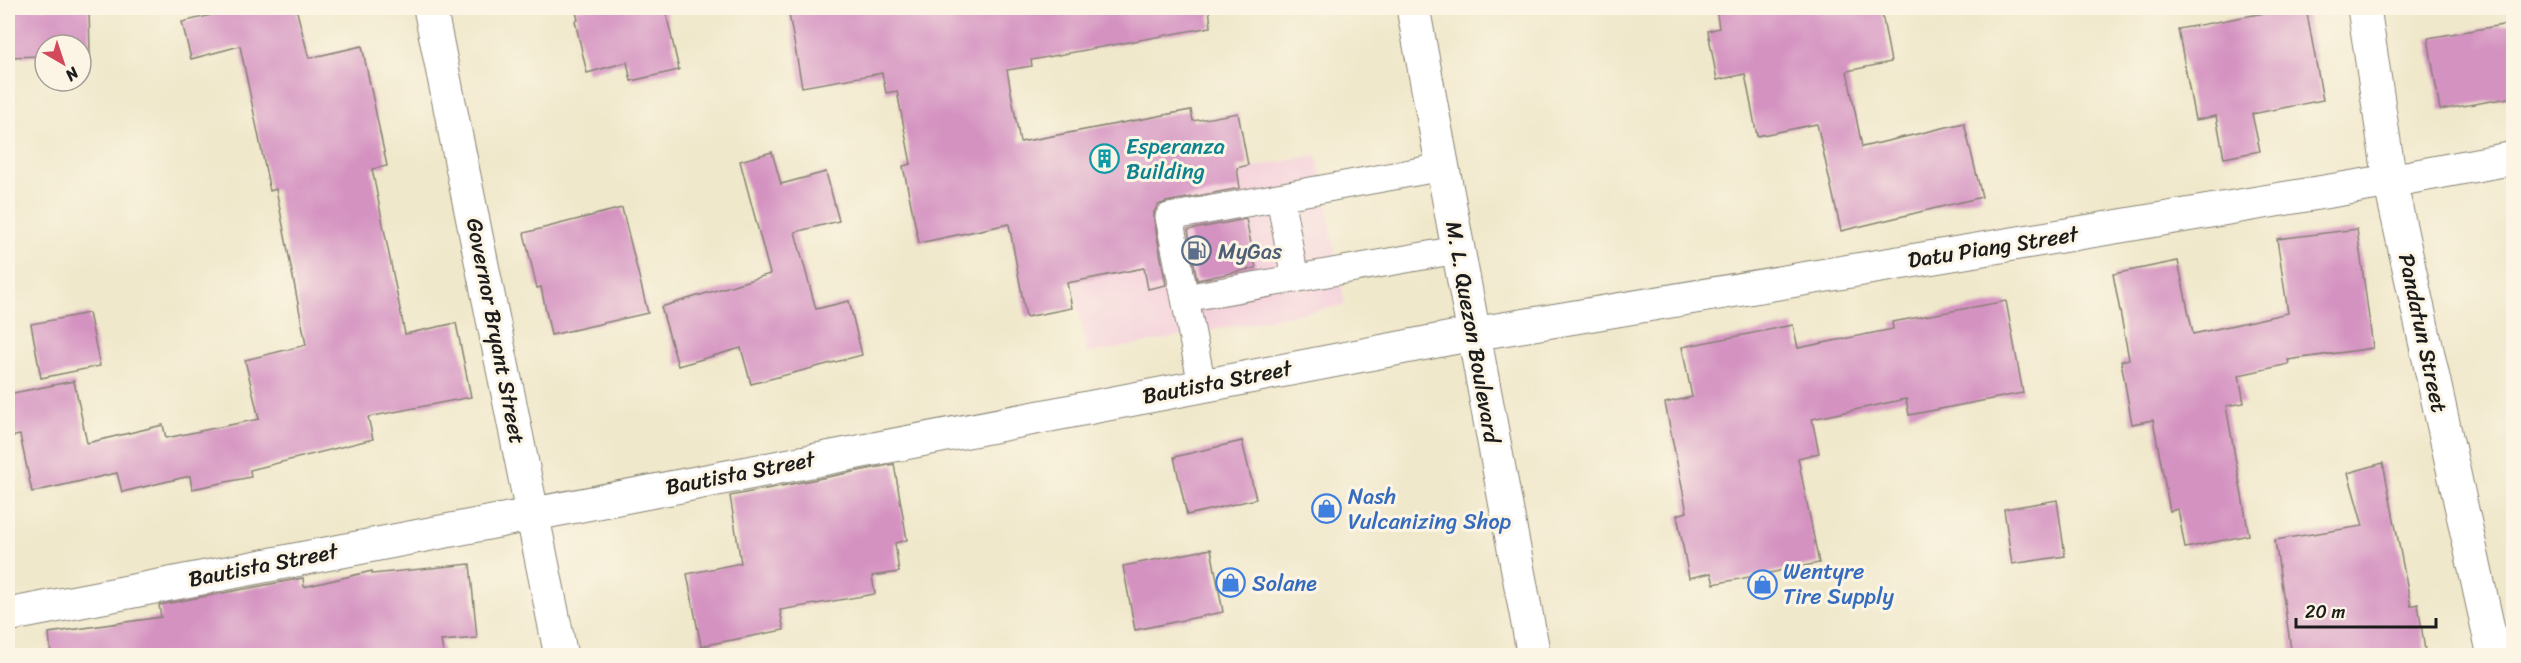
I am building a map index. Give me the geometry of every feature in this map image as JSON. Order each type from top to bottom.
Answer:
[{"type":"main road","name":"Governor Bryant Street","points":[[430,8],[561,656]]},
{"type":"main road","name":"M. L. Quezon Boulevard","points":[[1413,8],[1534,656]]},
{"type":"main road","name":"Pandatun Street","points":[[2364,8],[2390,181],[2494,656]]},
{"type":"main road","name":"Datu Piang Street","points":[[1473,334],[2390,181],[2514,158]]},
{"type":"main road","name":"Bautista Street","points":[[8,615],[1473,334]]},
{"type":"lane","points":[[1202,385],[1169,217],[1443,167]]},
{"type":"lane","points":[[1280,197],[1295,279]]},
{"type":"lane","points":[[1185,298],[1457,250]]},
{"type":"shaded area","points":[[1317,155],[1345,305],[1087,354],[1059,205]]},
{"type":"building","points":[[8,8],[89,8],[90,33],[33,33],[33,56],[8,57]]},
{"type":"building","points":[[241,8],[296,8],[309,58],[362,46],[387,166],[372,169],[405,334],[456,323],[471,397],[368,417],[373,439],[250,470],[251,477],[192,489],[190,476],[122,492],[117,473],[32,492],[20,435],[8,437],[8,394],[74,381],[87,443],[163,425],[166,438],[259,419],[245,360],[306,345],[276,189],[270,191],[240,46],[191,59],[182,22]]},
{"type":"building","points":[[575,8],[665,8],[679,70],[631,81],[627,62],[587,73],[575,21],[578,20]]},
{"type":"building","points":[[788,8],[1209,8],[1211,27],[1031,60],[1032,66],[1007,70],[1020,142],[1191,110],[1193,121],[1238,113],[1248,165],[1237,168],[1240,188],[1158,205],[1154,212],[1154,220],[1166,285],[1148,289],[1144,268],[1067,283],[1072,308],[1026,317],[1009,224],[919,243],[903,166],[911,164],[897,91],[886,93],[882,73],[802,87]]},
{"type":"building","points":[[1716,8],[1881,8],[1891,62],[1847,71],[1862,147],[1964,123],[1982,197],[1841,231],[1817,124],[1757,136],[1745,74],[1717,80],[1708,31],[1719,28]]},
{"type":"building","points":[[2291,8],[2306,8],[2323,100],[2252,114],[2260,151],[2224,158],[2216,116],[2195,120],[2178,29]]},
{"type":"building","points":[[2514,23],[2514,97],[2440,110],[2428,38]]},
{"type":"building","points":[[772,152],[781,184],[826,172],[839,221],[795,232],[816,309],[849,301],[862,355],[751,384],[741,348],[678,366],[661,307],[770,274],[740,161]]},
{"type":"building","points":[[622,208],[648,313],[551,335],[541,287],[537,288],[524,233]]},
{"type":"building","points":[[1246,219],[1256,268],[1197,280],[1188,230]]},
{"type":"building","points":[[2357,229],[2373,348],[2288,360],[2289,364],[2239,375],[2244,403],[2226,406],[2249,535],[2185,548],[2178,509],[2170,511],[2153,420],[2132,424],[2121,361],[2129,359],[2113,274],[2178,261],[2193,334],[2288,313],[2277,239]]},
{"type":"building","points":[[2006,301],[2023,393],[1909,415],[1906,399],[1812,419],[1819,453],[1798,458],[1819,563],[1714,584],[1711,573],[1689,578],[1677,515],[1687,512],[1665,403],[1692,397],[1682,347],[1793,325],[1798,348],[1893,329],[1892,322]]},
{"type":"building","points":[[89,313],[100,366],[41,378],[31,324]]},
{"type":"building","points":[[1242,441],[1256,499],[1187,515],[1174,457]]},
{"type":"building","points":[[2383,463],[2411,606],[2418,604],[2425,651],[2398,656],[2292,656],[2275,540],[2363,526],[2348,473]]},
{"type":"building","points":[[894,464],[907,540],[895,543],[899,572],[872,576],[875,594],[780,610],[784,630],[701,646],[687,574],[741,563],[730,496]]},
{"type":"building","points":[[2057,500],[2065,556],[2012,564],[2004,509]]},
{"type":"building","points":[[1211,549],[1223,612],[1135,630],[1123,566]]},
{"type":"building","points":[[470,564],[477,638],[441,641],[444,656],[51,656],[49,633],[161,617],[159,605],[303,578],[304,587],[372,571],[372,574]]},
{"type":"place","name":"Esperanza Building","points":[[1105,159]]},
{"type":"place","name":"MyGas","points":[[1197,251]]},
{"type":"place","name":"Nash Vulcanizing Shop","points":[[1327,509]]},
{"type":"place","name":"Solane","points":[[1231,583]]},
{"type":"place","name":"Wentyre Tire Supply","points":[[1762,584]]}]
